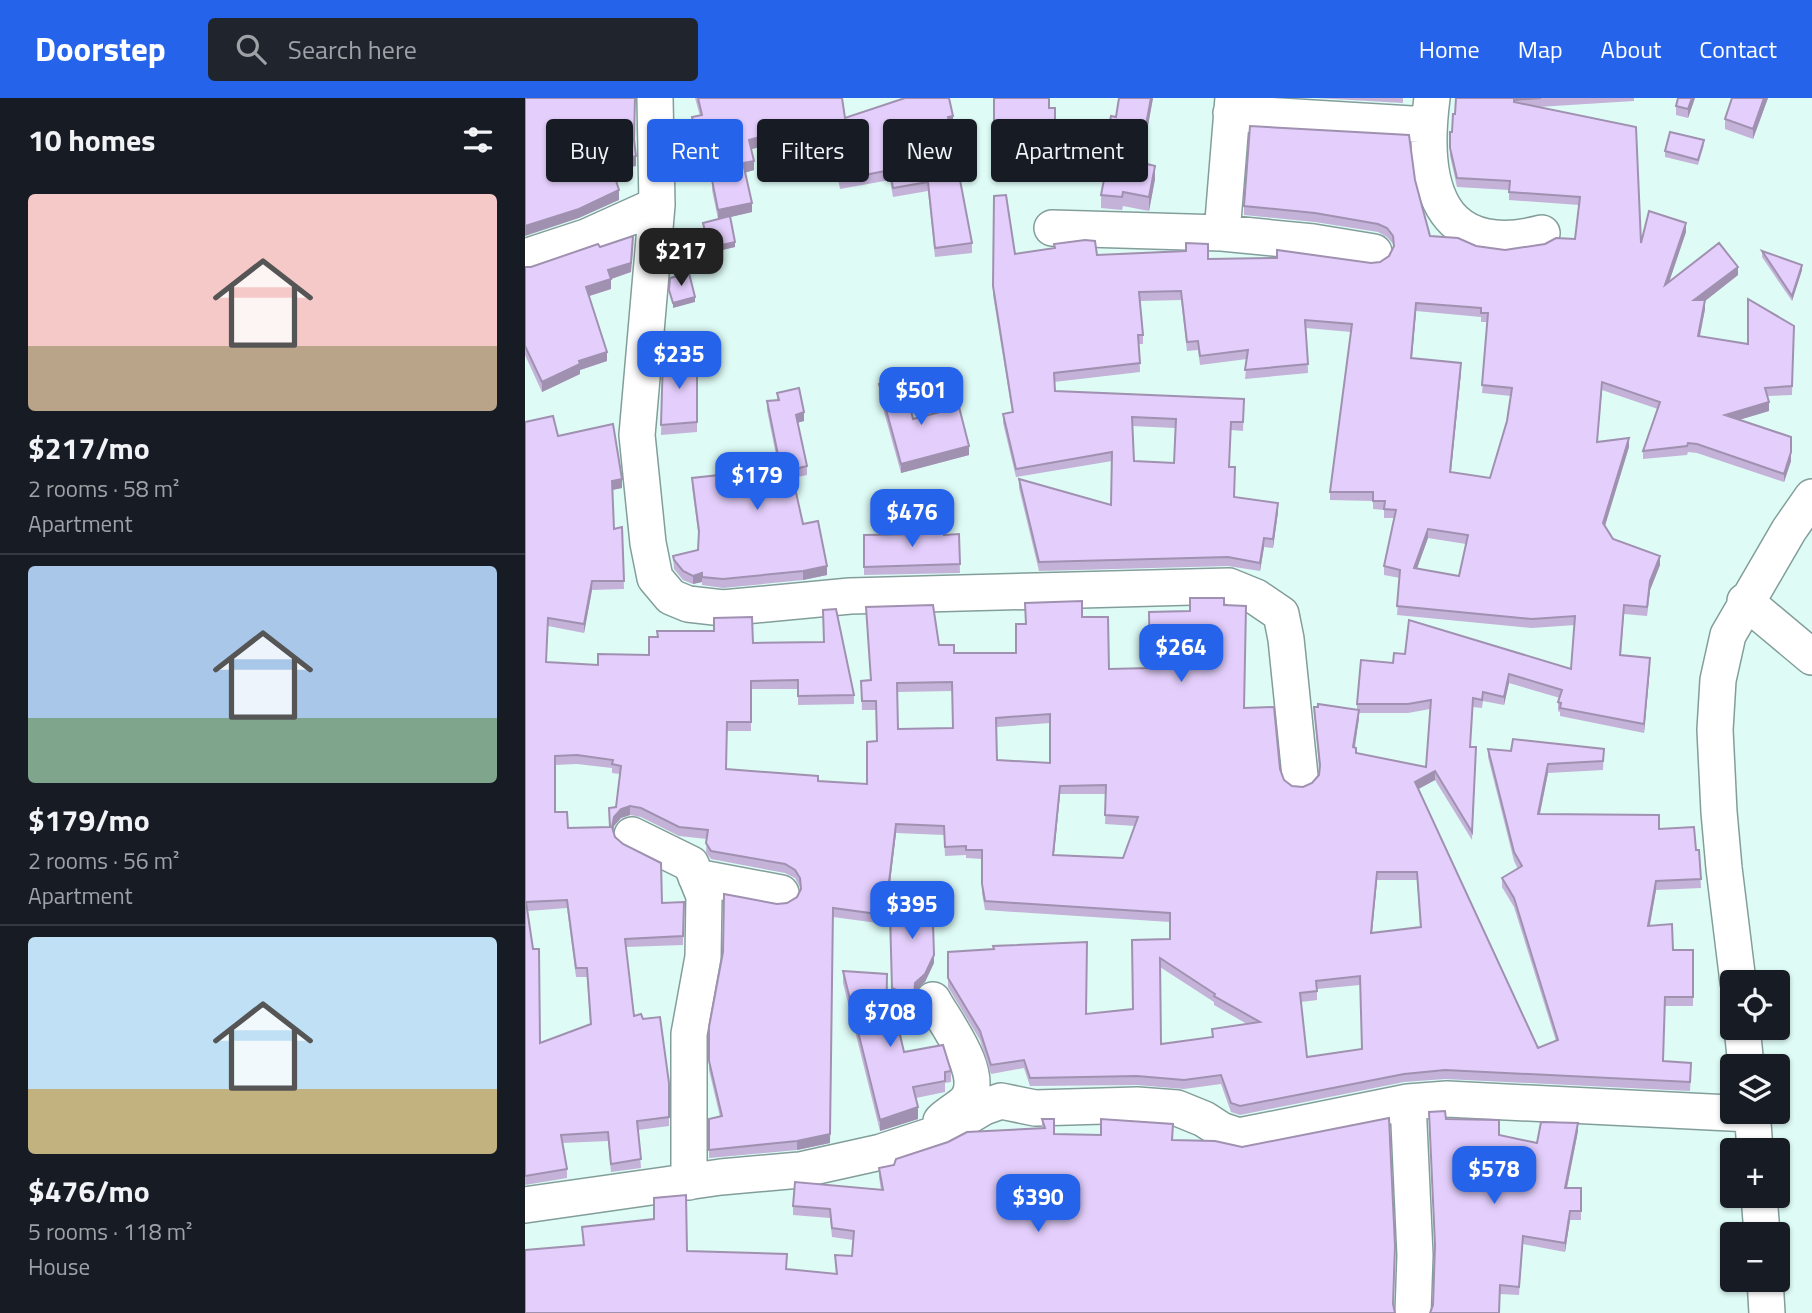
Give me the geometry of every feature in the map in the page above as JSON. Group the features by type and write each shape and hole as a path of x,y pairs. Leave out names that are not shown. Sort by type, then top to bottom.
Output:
{"street":[{"path":"655,98 657,205 637,435 648,543 655,578 671,597 688,604 723,608 850,596 1230,586 1257,597 1281,614 1300,776"},
{"path":"1222,233 1232,105 1430,112 1430,171 1437,199 1448,216 1464,229 1503,239 1542,233"},
{"path":"525,257 586,237 657,205"},
{"path":"1052,228 1222,233 1313,242 1374,252"},
{"path":"1737,970 1724,868 1715,730 1718,680 1728,635 1745,601 1812,497"},
{"path":"1745,601 1812,657"},
{"path":"632,835 691,864 704,896 703,957 689,1034 689,1182"},
{"path":"696,877 781,893"},
{"path":"924,1138 946,1115 966,1100 973,1086 970,1066 933,1000"},
{"path":"525,1205 689,1182 800,1170 881,1152 943,1132 984,1107 1001,1101 1035,1108 1137,1105 1177,1108 1239,1136 1408,1102 1447,1099 1720,1112"},
{"path":"1408,1102 1415,1255 1413,1313"},
{"path":"1766,1292 1767,1313"}],"building":[{"path":"525,98 635,98 636,156 633,157 633,119 546,119 546,182 616,182 619,190 579,209 525,226"},
{"path":"698,98 842,98 845,118 905,98 949,98 953,116 948,119 883,119 883,171 869,174 869,119 757,119 757,138 749,140 754,161 743,163 743,119 692,119 702,115"},
{"path":"994,98 1049,98 1049,108 1055,108 1055,119 994,119"},
{"path":"1119,98 1151,98 1147,119 1110,119 1111,116 1116,117"},
{"path":"1456,98 1541,98 1514,102 1636,127 1641,243 1649,211 1686,223 1665,285 1719,243 1738,267 1694,300 1705,300 1698,336 1748,344 1748,299 1794,326 1792,386 1765,388 1769,402 1725,415 1791,437 1791,452 1784,474 1697,444 1688,443 1687,446 1643,451 1660,402 1602,382 1597,442 1629,438 1603,523 1613,539 1660,556 1650,581 1647,607 1624,605 1620,655 1650,658 1644,724 1560,708 1561,703 1558,702 1562,690 1509,674 1504,697 1483,692 1482,700 1473,698 1470,747 1476,747 1472,832 1435,771 1415,782 1538,1048 1558,1040 1514,898 1502,878 1522,866 1514,852 1488,749 1511,751 1513,739 1604,749 1603,761 1548,764 1538,814 1659,815 1659,829 1694,827 1701,879 1656,881 1648,926 1672,924 1673,950 1693,950 1693,997 1665,997 1663,1061 1691,1063 1690,1082 1445,1070 1404,1074 1240,1106 1231,1103 1221,1075 1184,1080 1137,1076 1030,1078 1024,1060 991,1065 980,1031 948,978 948,952 994,949 993,946 1087,942 1086,1014 1133,1009 1132,940 1170,939 1170,913 985,901 982,850 966,850 966,846 945,847 944,826 896,824 885,915 833,908 830,1134 797,1141 709,1150 709,1119 722,1116 709,1061 709,1027 723,952 724,894 777,904 787,903 797,897 801,889 800,878 795,870 785,864 711,851 706,843 708,830 679,827 641,808 630,806 621,809 614,817 612,827 615,837 623,844 661,863 662,903 684,902 683,936 625,939 634,1016 641,1014 643,1019 660,1017 669,1083 669,1117 637,1121 641,1159 611,1164 608,1132 561,1135 567,1169 525,1176 525,422 553,416 558,436 613,424 622,479 612,481 614,529 622,527 624,581 592,581 584,624 548,618 546,662 598,665 598,654 649,655 649,637 658,637 657,631 714,631 714,618 752,617 753,643 824,642 823,610 836,609 854,695 798,696 798,680 751,681 751,722 727,722 726,769 818,776 818,781 867,784 867,742 877,741 876,701 862,701 861,681 871,680 866,607 933,605 939,645 954,645 954,653 1016,653 1016,624 1026,624 1025,603 1082,601 1082,617 1108,617 1109,669 1150,668 1149,612 1190,611 1190,598 1224,598 1224,605 1246,606 1244,708 1274,707 1280,769 1284,780 1292,786 1303,787 1312,783 1319,775 1314,707 1318,707 1318,704 1359,710 1353,747 1356,748 1356,753 1426,767 1431,700 1408,704 1357,704 1361,660 1393,663 1394,653 1405,654 1409,620 1571,669 1575,616 1532,619 1397,606 1400,570 1384,566 1396,510 1384,509 1385,501 1373,501 1373,492 1330,492 1352,324 1305,320 1308,364 1245,370 1248,350 1200,356 1198,341 1187,342 1181,291 1139,292 1143,335 1138,335 1140,363 1054,373 1055,391 1244,399 1243,422 1231,422 1229,467 1235,467 1234,497 1278,503 1273,539 1264,538 1260,563 1228,557 1039,562 1019,479 1111,505 1112,452 1016,469 1003,414 1013,412 993,286 994,196 1006,195 1015,254 1055,248 1054,244 1085,240 1095,241 1097,255 1186,251 1186,243 1208,244 1208,259 1277,258 1277,250 1380,262 1389,256 1394,246 1393,236 1387,228 1378,224 1315,213 1244,206 1250,126 1409,135 1415,180 1430,236 1458,238 1476,246 1505,250 1545,244 1556,238 1575,239 1580,197 1509,192 1510,181 1457,178 1450,148 1450,132","holes":["1416,303 1481,308 1481,313 1488,313 1482,385 1512,388 1507,421 1490,478 1450,472 1461,363 1411,358","1132,417 1176,419 1174,463 1134,461","1428,529 1468,535 1459,576 1414,568","952,682 953,728 898,729 897,683","1050,714 1050,763 997,760 996,718","577,755 613,760 612,764 621,766 616,807 609,808 610,827 568,828 567,812 555,812 555,756","1106,785 1105,815 1138,817 1123,858 1053,855 1060,786","1377,872 1417,872 1421,927 1371,933","567,900 576,968 587,968 591,1024 540,1043 539,949 533,949 526,902","1160,958 1215,994 1214,996 1260,1022 1212,1029 1213,1037 1161,1044","1360,976 1362,1049 1307,1057 1300,993 1317,991 1316,981"]},
{"path":"1678,98 1692,98 1688,109 1676,106"},
{"path":"1732,98 1764,98 1753,129 1725,119"},
{"path":"1670,132 1704,140 1698,160 1665,151"},
{"path":"743,163 752,203 718,210 712,182 743,182"},
{"path":"1148,164 1155,166 1149,197 1123,192 1122,197 1101,195 1104,182 1148,182"},
{"path":"892,182 928,182 893,188"},
{"path":"928,182 960,182 972,243 935,248"},
{"path":"730,216 735,242 709,248 703,223"},
{"path":"633,236 631,263 608,270 611,279 586,287 607,352 579,361 580,364 542,382 525,346 525,267"},
{"path":"1762,251 1802,265 1792,296"},
{"path":"689,273 695,297 673,303 669,290 670,278"},
{"path":"663,357 697,357 697,422 661,425"},
{"path":"904,379 913,419 959,407 969,446 901,464 879,384"},
{"path":"799,388 804,412 796,415 807,466 791,470 803,524 818,521 827,566 723,579 702,577 702,573 693,576 683,571 673,556 698,550 699,531 692,478 766,470 764,463 779,460 767,401 779,400 777,393"},
{"path":"944,527 944,535 959,534 960,564 864,567 864,535 917,534 917,529"},
{"path":"932,891 934,955 925,974 915,983 914,998 892,988 890,914 913,892"},
{"path":"843,971 887,974 886,1033 900,1035 904,1052 943,1045 951,1071 945,1072 945,1081 913,1087 918,1107 880,1120"},
{"path":"1445,1111 1446,1119 1499,1120 1499,1135 1537,1143 1541,1122 1578,1123 1565,1188 1581,1188 1581,1211 1570,1211 1565,1243 1523,1236 1519,1287 1500,1285 1499,1313 1430,1313 1433,1305 1435,1245 1429,1112"},
{"path":"1389,1118 1395,1313 525,1313 525,1250 584,1245 582,1227 654,1219 654,1198 686,1195 687,1251 787,1254 786,1269 837,1274 835,1255 852,1256 854,1231 832,1228 830,1209 793,1206 795,1182 883,1190 879,1168 894,1165 896,1159 948,1142 967,1132 1045,1128 1042,1119 1054,1119 1054,1134 1101,1135 1101,1119 1173,1124 1172,1140 1215,1141 1242,1147"}]}
